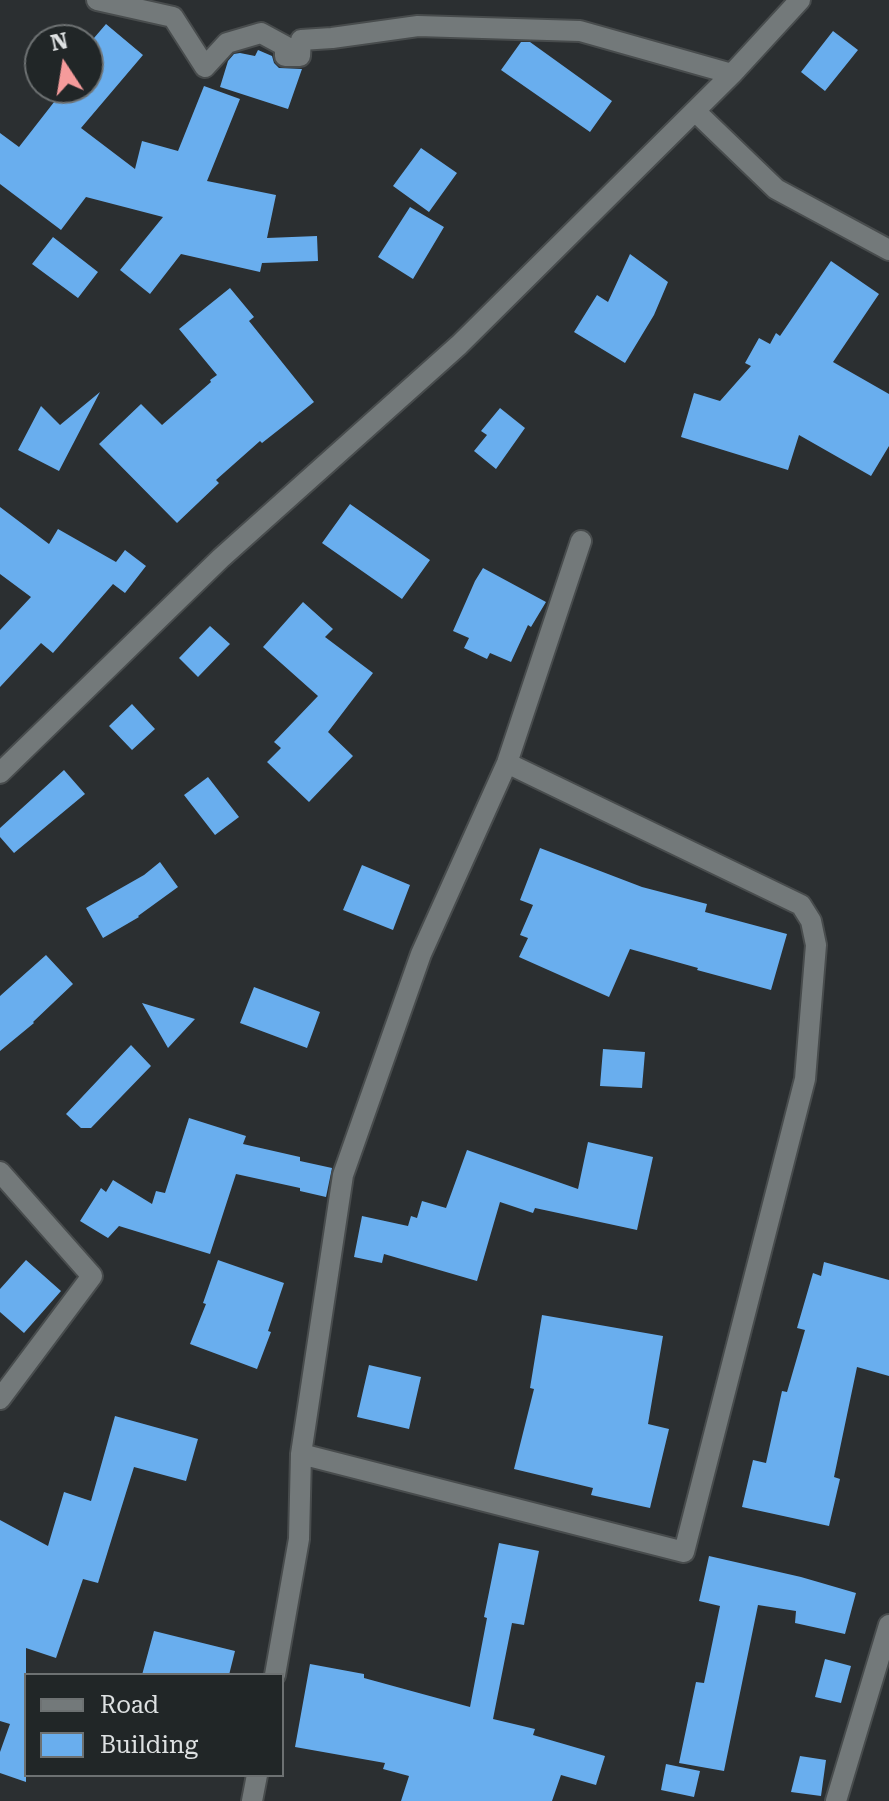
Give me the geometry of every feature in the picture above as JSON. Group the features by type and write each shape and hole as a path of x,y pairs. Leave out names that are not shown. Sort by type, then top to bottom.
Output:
{"street":[{"path":"97,0 173,17 205,67 227,43 261,33 285,46 285,56 300,56 301,40 418,26 580,31 732,74"},
{"path":"0,773 221,558 459,345 732,74 800,0"},
{"path":"695,111 776,189 889,250"},
{"path":"275,1673 299,1539 301,1454 343,1175 421,954 507,763 581,541"},
{"path":"301,1454 684,1552 805,1079 816,945 811,921 801,905 507,763"},
{"path":"0,1172 92,1276 0,1399"},
{"path":"836,1801 889,1625"},
{"path":"252,1801 257,1777"}],"building":[{"path":"106,24 143,55 104,101"},
{"path":"833,31 858,50 825,91 801,72"},
{"path":"521,42 530,42 612,101 590,132 501,70"},
{"path":"258,50 272,56 279,68 302,69 288,109 220,87 228,61 234,54 255,56"},
{"path":"204,86 240,99 207,181 276,195 267,238 317,236 318,261 262,263 260,272 181,254 150,294 120,270 163,217 86,197 61,230 0,184 0,133 19,147 53,104 101,104 81,128 135,169 142,141 178,151"},
{"path":"421,148 457,173 429,212 393,186"},
{"path":"410,207 444,227 413,279 378,257"},
{"path":"53,237 98,272 78,298 32,264"},
{"path":"630,254 668,282 654,315 625,363 574,332 597,295 608,302"},
{"path":"831,261 879,294 833,362 889,394 889,446 871,476 799,435 788,470 681,437 694,393 720,401 751,366 745,363 759,338 770,344 776,333 780,336"},
{"path":"230,288 254,317 249,321 314,402 262,443 260,441 216,480 219,483 177,523 99,444 141,404 162,425 217,375 179,329"},
{"path":"100,392 59,471 18,450 41,406 60,425"},
{"path":"500,408 525,428 496,469 474,451 487,435 481,431"},
{"path":"350,504 430,560 402,599 322,543"},
{"path":"0,507 49,544 58,529 116,562 125,550 146,566 125,593 113,584 53,653 41,643 0,687 0,630 31,597 0,574"},
{"path":"483,568 546,602 531,627 528,625 511,662 490,653 487,659 464,648 469,638 453,631"},
{"path":"303,602 333,629 325,637 373,673 328,732 353,756 309,802 267,762 281,748 274,742 318,696 263,647"},
{"path":"210,626 230,644 198,677 179,658"},
{"path":"132,704 155,729 132,750 109,726"},
{"path":"64,770 85,794 14,853 0,837 0,828"},
{"path":"208,777 239,817 215,835 184,795"},
{"path":"540,848 642,887 707,904 705,912 787,934 771,990 630,949 609,997 519,957 528,938 520,935 533,905 520,900"},
{"path":"160,862 178,887 139,917 103,938 86,908 144,875"},
{"path":"362,865 410,885 393,930 343,910"},
{"path":"46,955 73,984 0,1051 0,996"},
{"path":"254,987 320,1012 307,1048 240,1023"},
{"path":"142,1003 195,1019 168,1048"},
{"path":"131,1045 151,1066 91,1128 81,1128 66,1114"},
{"path":"603,1049 645,1052 642,1088 600,1086"},
{"path":"189,1118 246,1136 243,1144 332,1168 326,1197 236,1174 210,1254 119,1226 108,1238 80,1221 101,1188 106,1192 113,1180 152,1204 156,1191 165,1193"},
{"path":"588,1142 653,1157 637,1230 535,1208 533,1213 500,1202 477,1281 384,1254 382,1263 354,1257 362,1216 408,1226 411,1216 417,1218 422,1201 446,1208 467,1150 578,1189"},
{"path":"26,1260 61,1291 24,1333 0,1312 0,1289"},
{"path":"218,1260 284,1283 257,1369 190,1344 206,1304 203,1303"},
{"path":"824,1262 889,1280 889,1376 857,1367 834,1477 840,1479 829,1526 742,1507 753,1460 766,1463 782,1391 787,1392 805,1330 797,1328 813,1273 821,1276"},
{"path":"542,1315 663,1336 648,1424 669,1429 650,1508 591,1495 593,1488 514,1469 534,1389 530,1388"},
{"path":"369,1365 421,1377 409,1429 357,1417"},
{"path":"115,1416 198,1439 186,1481 134,1467 98,1583 83,1579 56,1658 26,1648 26,1782 0,1773 0,1752 10,1724 0,1721 0,1520 48,1546 64,1492 91,1501"},
{"path":"499,1543 539,1551 524,1625 512,1623 493,1719 535,1729 533,1735 605,1756 596,1785 561,1775 552,1801 401,1801 409,1776 383,1769 385,1763 295,1747 310,1664 364,1674 364,1678 470,1707"},
{"path":"709,1556 856,1593 845,1634 795,1623 796,1611 758,1605 724,1771 679,1763 696,1682 704,1683 720,1606 699,1601"},
{"path":"154,1631 235,1651 230,1673 143,1673"},
{"path":"825,1659 851,1666 841,1703 815,1697"},
{"path":"800,1756 826,1760 821,1796 791,1792"},
{"path":"666,1764 700,1771 694,1797 661,1790"}]}
